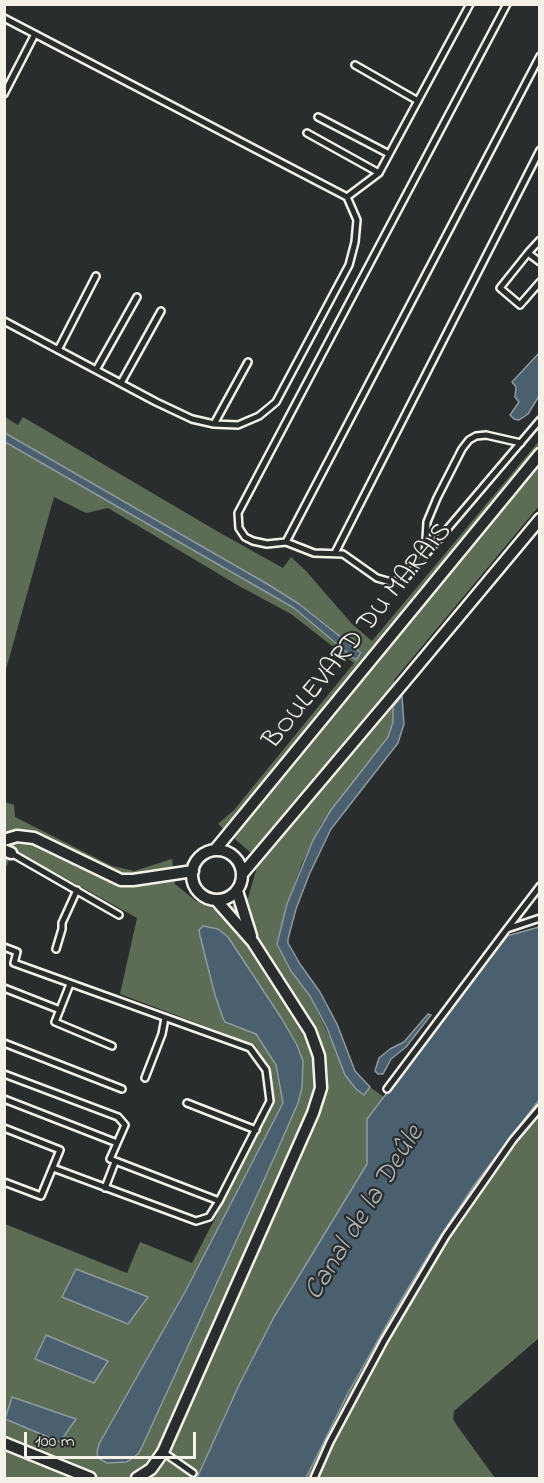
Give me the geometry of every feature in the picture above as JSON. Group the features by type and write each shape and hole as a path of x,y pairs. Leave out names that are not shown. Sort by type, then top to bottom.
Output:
{"street":[{"name":"BOULEVARD DU MARAIS","path":"215,850 540,454"},
{"path":"243,873 241,865 230,853 215,850 200,856 193,871 195,887 208,898 224,899 237,891 243,873 540,519"},
{"path":"4,840 17,836 34,838 121,880 193,871"},
{"path":"237,891 253,942"},
{"path":"137,1479 151,1468 163,1452 313,1113 321,1088 320,1063 314,1039 253,942 216,900"},
{"path":"4,1443 90,1479"}],"lane":[{"path":"347,197 379,173 470,4"},
{"path":"507,4 238,513 239,528 245,537 253,542 267,544 286,542 314,553 325,555 335,553 353,560 377,578 391,582 404,580 540,420"},
{"path":"4,18 347,197 357,220 355,242 349,265 276,402 258,416 238,425 214,424 192,419 4,321"},
{"path":"4,94 35,34"},
{"path":"286,542 540,56"},
{"path":"355,65 418,102"},
{"path":"318,117 389,154"},
{"path":"307,133 379,173"},
{"path":"335,553 540,150"},
{"path":"540,240 500,288 520,305 540,282"},
{"path":"528,253 540,262"},
{"path":"58,350 96,276"},
{"path":"96,370 137,297"},
{"path":"121,383 161,311"},
{"path":"214,424 248,362"},
{"path":"424,558 427,522 462,448 476,436 486,435 521,443"},
{"path":"8,852 119,915"},
{"path":"387,1089 540,886"},
{"path":"56,949 62,922 77,890"},
{"path":"507,929 540,918"},
{"path":"4,946 17,951 14,963 250,1048 266,1070 270,1101 219,1201 209,1217 203,1221 196,1221 53,1168"},
{"path":"70,984 55,1022 112,1046"},
{"path":"4,988 60,1010"},
{"path":"145,1078 162,1034 165,1018"},
{"path":"4,1044 122,1089"},
{"path":"4,1074 118,1117 125,1125 110,1160 219,1201"},
{"path":"4,1099 117,1143"},
{"path":"187,1103 256,1130"},
{"path":"314,1479 330,1442 384,1341 446,1236 513,1140 540,1108"},
{"path":"4,1128 60,1150 41,1196 4,1182"},
{"path":"105,1188 115,1162"},
{"path":"163,1452 193,1473"}],"green space":[{"path":"5,417 18,425 23,417 283,568 291,557 352,624 372,641 539,441 539,506 394,680 402,696 393,707 393,722 388,737 321,824 302,863 287,904 277,945 310,996 336,1050 363,1095 370,1087 384,1097 367,1120 367,1164 274,1317 239,1385 197,1478 5,1478 5,1224 127,1273 140,1242 192,1263 275,1102 269,1069 255,1045 120,994 137,918 13,849 5,870 5,802 14,805 15,817 112,866 134,871 172,859 175,884 196,901 221,912 248,898 259,860 218,824 234,810 354,663 291,614 239,586 108,508 86,513 54,497 5,673 5,442 294,608 356,660 362,654 299,604 269,585 5,433"},
{"path":"539,1100 539,1338 454,1411 453,1419 495,1478 306,1478 347,1395 434,1246 475,1184"}],"water":[{"path":"539,353 539,396 528,414 519,420 514,419 510,415 519,402 515,397 516,387 512,382"},
{"path":"5,433 269,585 299,604 361,653 356,660 294,608 5,442"},
{"path":"402,696 404,724 398,743 331,829 309,875 288,939 300,964 320,992 337,1024 355,1071 370,1087 364,1095 345,1075 327,1028 277,944 287,904 313,840 331,810 388,737 393,722 393,707"},
{"path":"203,926 218,929 228,937 282,1019 303,1061 302,1088 298,1103 274,1158 141,1449 127,1462 107,1463 98,1458 99,1444 186,1290 283,1103 276,1065 256,1034 225,1022 223,1018 200,936 199,930"},
{"name":"Canal de la Deûle","path":"539,927 539,1100 475,1184 434,1246 347,1395 306,1478 197,1478 239,1385 274,1317 367,1164 367,1119 507,936"},
{"path":"428,1014 431,1015 406,1047 391,1059 383,1074 378,1074 375,1071 379,1058 404,1042"},
{"path":"76,1269 148,1297 128,1324 62,1297"},
{"path":"46,1335 108,1361 94,1383 35,1359"},
{"path":"12,1397 76,1419 60,1442 5,1419"}]}
